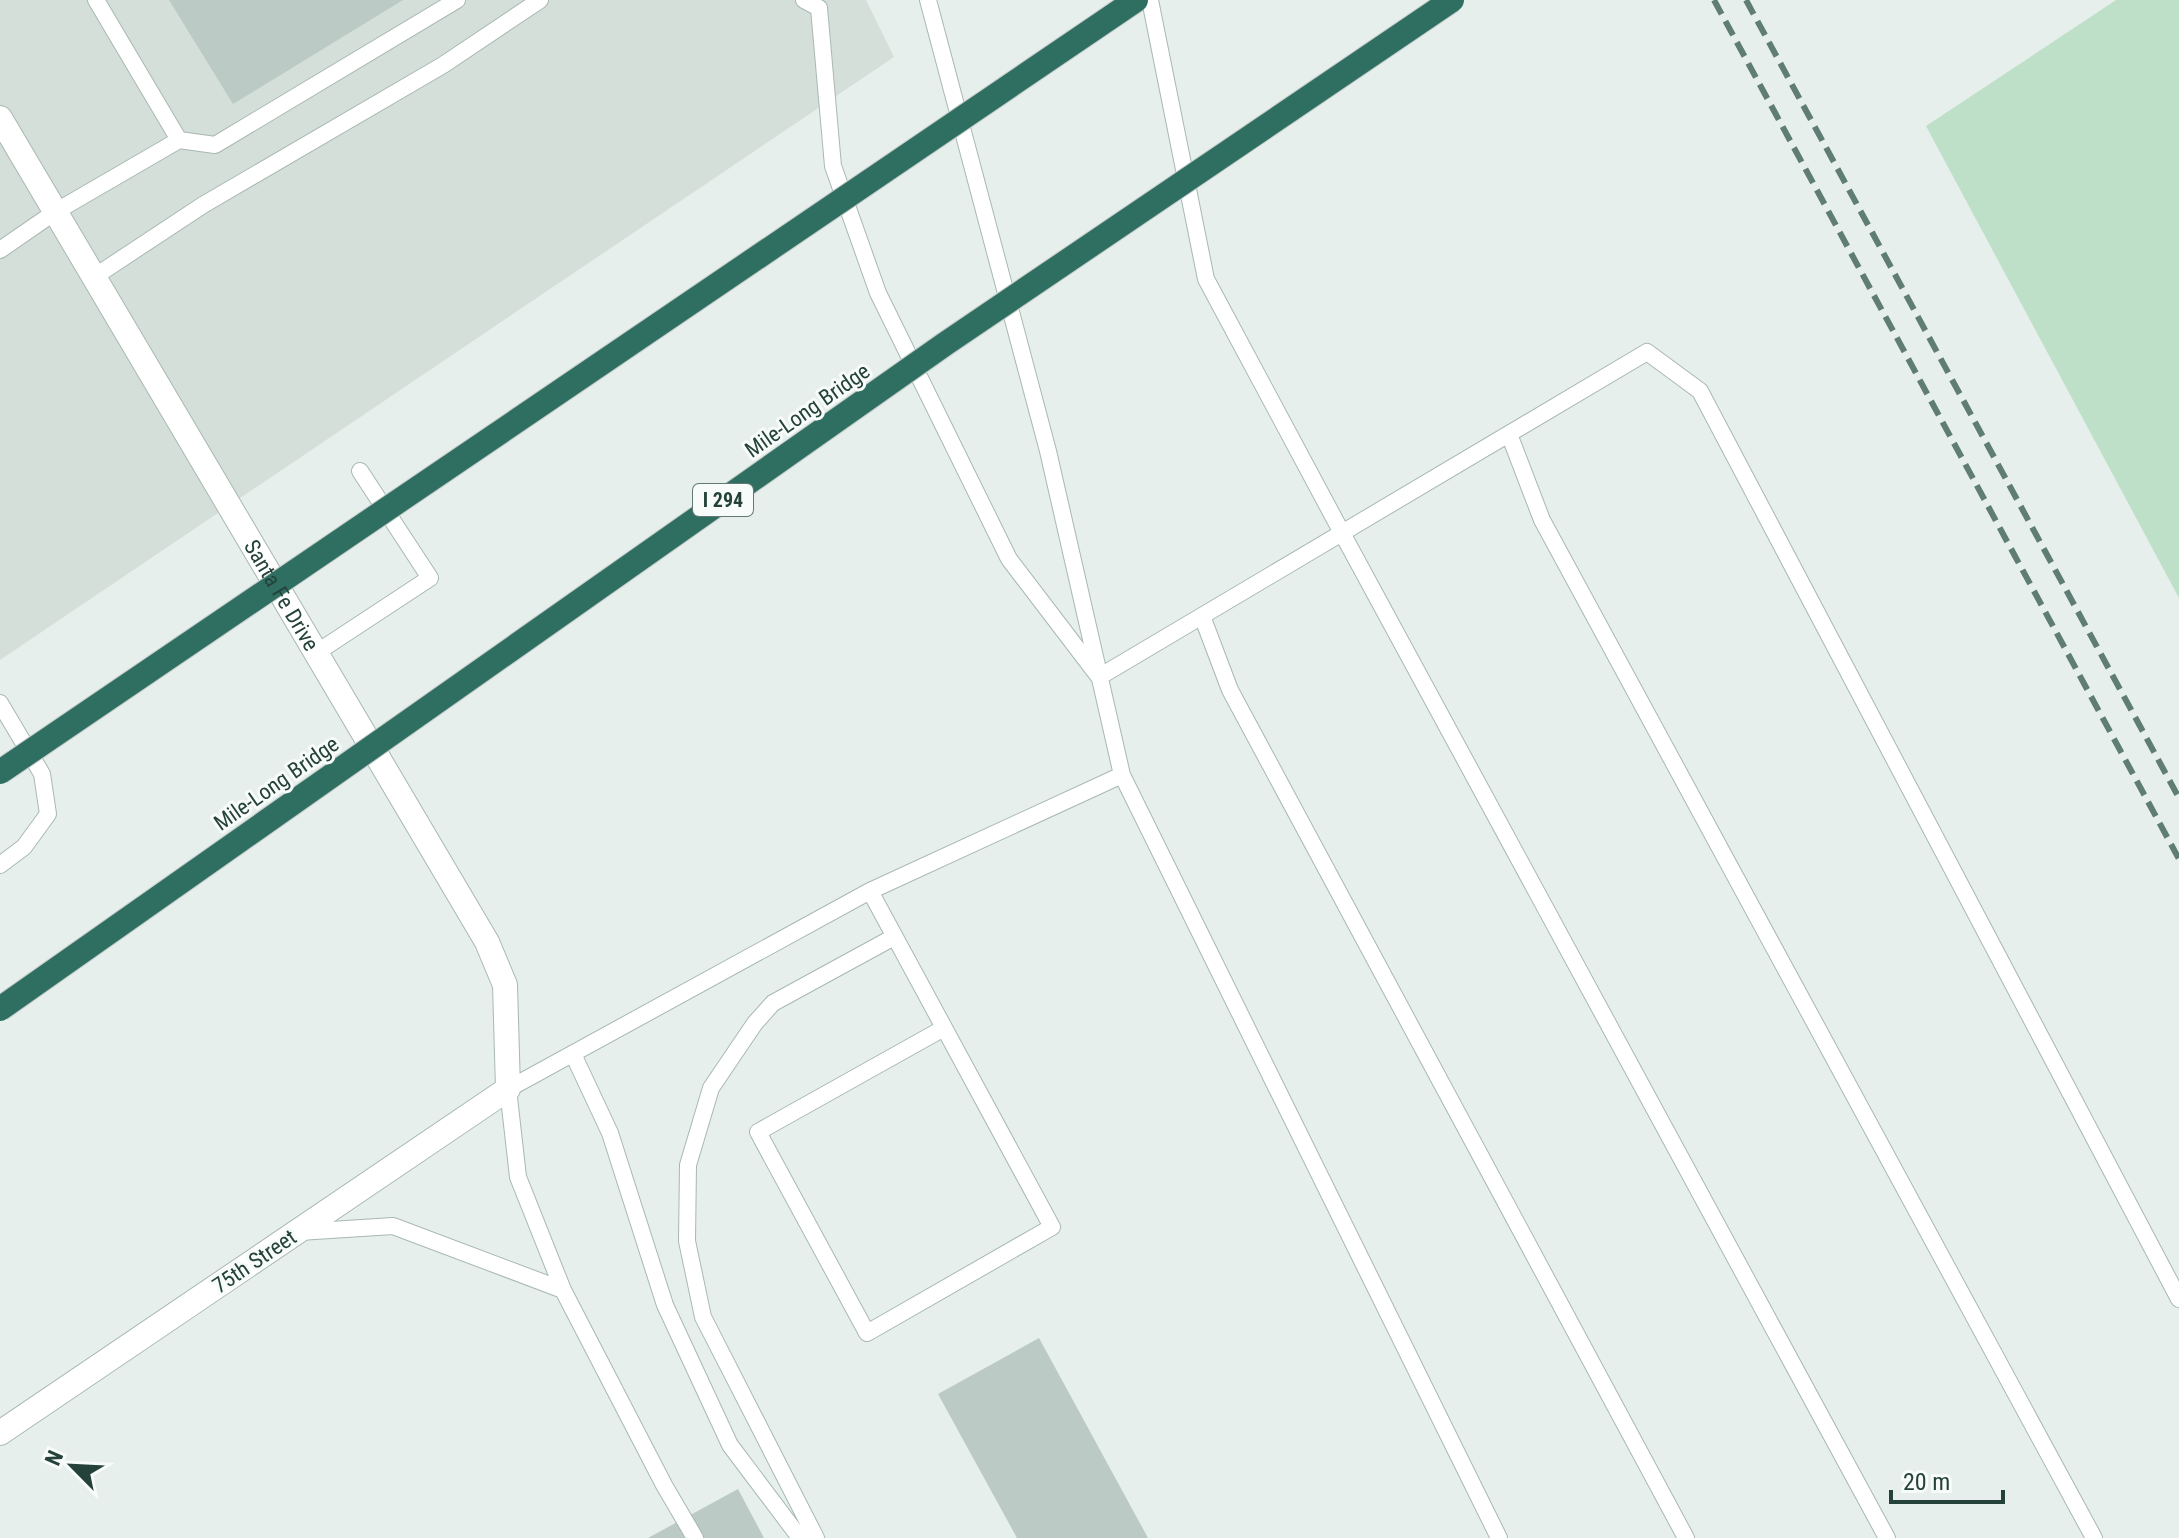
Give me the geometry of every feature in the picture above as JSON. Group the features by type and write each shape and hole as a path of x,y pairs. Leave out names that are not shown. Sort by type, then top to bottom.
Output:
{"highway":[{"path":"0,772 1136,0"},
{"name":"Mile-Long Bridge","path":"0,1009 945,344 1452,0"}],"street":[{"name":"Santa Fe Drive","path":"0,118 487,942 505,985 508,1089"},
{"name":"75th Street","path":"0,1433 508,1089"}],"lane":[{"path":"96,0 179,140"},
{"path":"0,250 55,212 179,140 215,145 457,0"},
{"path":"94,277 203,205 443,65 540,0"},
{"path":"928,0 1048,451 1122,775 1499,1538"},
{"path":"1150,0 1206,279 1887,1538"},
{"path":"815,3 833,166 878,293 1009,559 1099,677"},
{"path":"1099,677 1647,352 1700,391 2179,1299"},
{"path":"1509,434 1542,520 2094,1538"},
{"path":"316,653 430,578 360,471"},
{"path":"1202,616 1230,690 1686,1538"},
{"path":"0,703 42,774 48,814 24,847 0,865"},
{"path":"695,1538 664,1485 563,1290 518,1177 508,1089 870,891 1122,775"},
{"path":"870,891 1052,1227 867,1333 758,1132 944,1028"},
{"path":"816,1538 703,1317 687,1241 688,1165 711,1088 755,1023 773,1003 894,937"},
{"path":"573,1054 610,1133 665,1305 730,1445 800,1538"},
{"path":"297,1232 393,1226 563,1290"}],"shaded area":[{"path":"0,0 866,0 894,57 0,660"}],"green space":[{"path":"2116,0 2179,0 2179,598 1926,126"}],"building":[{"path":"169,0 403,0 233,104"},
{"path":"1039,1338 1148,1538 1017,1538 938,1394"},
{"path":"738,1489 764,1538 648,1538"}],"railway":[{"path":"1714,0 2179,859"},
{"path":"1746,0 2179,798"}]}
